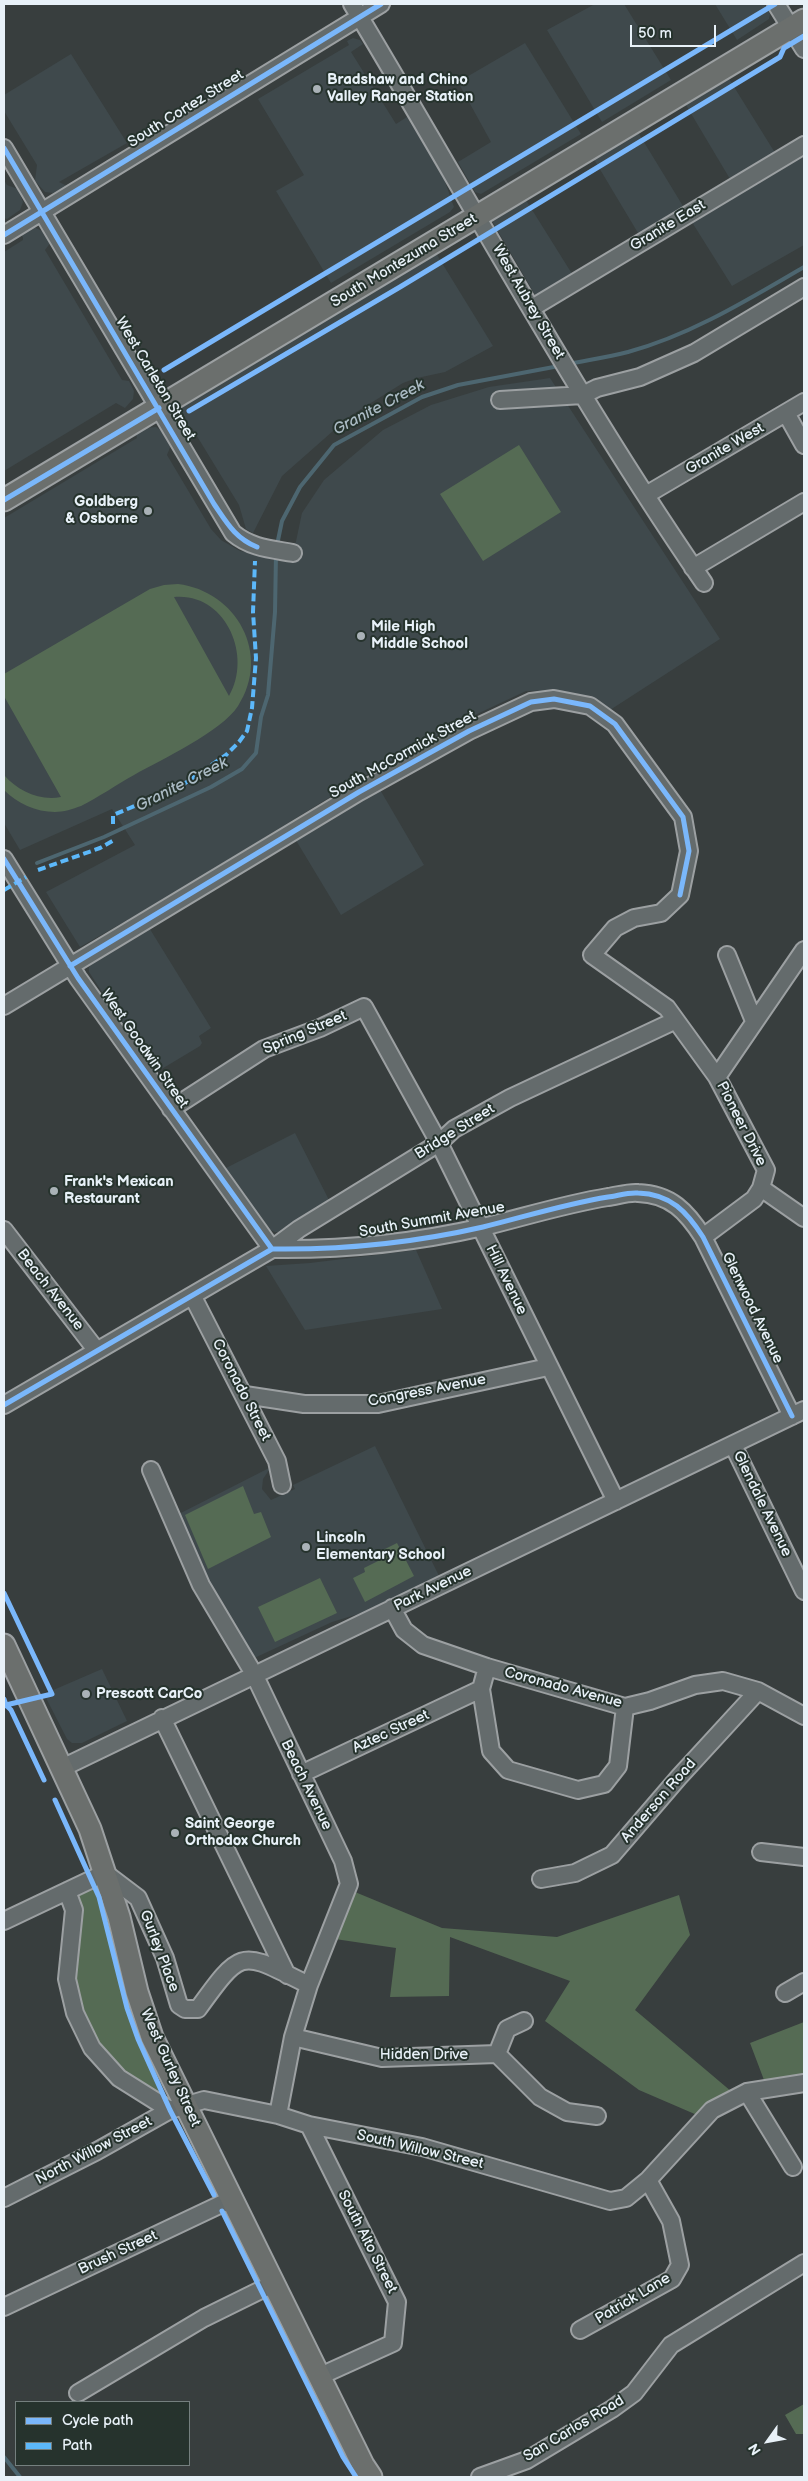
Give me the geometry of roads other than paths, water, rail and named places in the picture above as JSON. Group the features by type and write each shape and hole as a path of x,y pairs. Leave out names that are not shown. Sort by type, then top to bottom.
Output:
{"main road":[{"name":"South Montezuma Street","path":"4,500 798,24"},
{"name":"West Gurley Street","path":"4,1645 11,1680 62,1768 90,1828 119,1917 137,1992 178,2107 232,2198 318,2378 363,2465 372,2477"}],"street":[{"name":"South Cortez Street","path":"4,235 356,10 381,4"},
{"path":"776,4 798,24 804,49"},
{"name":"West Aubrey Street","path":"356,10 554,348 646,495 704,583"},
{"name":"Granite East","path":"532,308 804,145"},
{"name":"West Carleton Street","path":"4,148 233,533 257,548 293,553"},
{"path":"500,400 583,395 597,388 640,377 694,353 804,287"},
{"name":"Granite West","path":"646,495 804,402"},
{"path":"786,413 804,445"},
{"path":"693,568 804,502"},
{"name":"South McCormick Street","path":"4,1006 380,780 469,732 531,702 554,699 590,706 615,724 683,817 689,851 680,895 661,913 634,918 615,928 592,955 667,1008 674,1021"},
{"name":"West Goodwin Street","path":"4,859 70,966 170,1109 272,1249"},
{"name":"Pioneer Drive","path":"703,1237 754,1199 761,1188 766,1170 717,1077 804,950"},
{"path":"727,955 754,1021"},
{"name":"Spring Street","path":"170,1109 264,1049 320,1028 364,1007"},
{"name":"Hill Avenue","path":"364,1007 439,1143 548,1367 616,1501"},
{"path":"674,1021 717,1077"},
{"name":"Bridge Street","path":"272,1249 299,1229 439,1143 454,1129 510,1098 674,1021"},
{"path":"761,1188 804,1218"},
{"name":"South Summit Avenue","path":"272,1249 318,1249 379,1245 481,1227 581,1202 638,1193 667,1199 688,1214"},
{"name":"Glenwood Avenue","path":"688,1214 703,1237 798,1413"},
{"name":"Beach Avenue","path":"4,1230 97,1351"},
{"path":"4,1404 193,1297 272,1249"},
{"name":"Coronado Street","path":"193,1297 245,1395 277,1461 282,1485"},
{"name":"Congress Avenue","path":"245,1395 304,1404 378,1404 548,1367"},
{"name":"Park Avenue","path":"62,1768 162,1718 798,1413"},
{"name":"Glendale Avenue","path":"733,1445 803,1583"},
{"name":"Beach Avenue","path":"151,1470 201,1585 254,1674 300,1774 343,1860 349,1884 309,1985 293,2037 278,2115"},
{"name":"Coronado Avenue","path":"392,1608 404,1630 423,1645 487,1667 626,1707 650,1701 695,1685 723,1681 758,1691 804,1716"},
{"path":"487,1667 480,1689 491,1751 508,1770 578,1790 604,1784 618,1766 626,1707"},
{"name":"Aztec Street","path":"300,1774 480,1689"},
{"name":"Anderson Road","path":"541,1879 575,1873 612,1855 679,1777 758,1691"},
{"path":"162,1718 287,1975"},
{"path":"761,1852 804,1857"},
{"path":"4,1921 105,1874"},
{"name":"Gurley Place","path":"105,1874 138,1898 165,1958 179,2005 185,2009 198,2009 223,1974 242,1959 255,1959 309,1985"},
{"path":"67,1891 74,1910 67,1979 75,2013 92,2048 119,2078 178,2107"},
{"path":"785,1993 804,1982"},
{"path":"524,2021 507,2029 498,2054 540,2097 567,2112 597,2116"},
{"name":"Hidden Drive","path":"293,2037 382,2058 498,2054"},
{"name":"South Willow Street","path":"178,2107 204,2100 278,2115 309,2125 422,2148 610,2201 626,2198 648,2180 712,2110 747,2092 804,2083"},
{"path":"747,2092 793,2167"},
{"name":"North Willow Street","path":"4,2198 178,2107"},
{"name":"South Alto Street","path":"309,2125 397,2302 393,2343 318,2378"},
{"name":"Patrick Lane","path":"580,2330 672,2279 680,2265 671,2221 648,2180"},
{"name":"Brush Street","path":"4,2307 232,2198"},
{"name":"San Carlos Road","path":"480,2477 527,2460 612,2409 634,2392 671,2345 804,2263"},
{"path":"78,2393 204,2318 273,2284"}],"waterway":[{"name":"Granite Creek","path":"568,364 628,352 674,336 719,315 804,267"},
{"name":"Granite Creek","path":"277,545 282,521 300,487 334,445 422,397 458,385 559,366"},
{"name":"Granite Creek","path":"37,863 104,837 211,787 242,769 256,753 261,717 268,695 275,612 276,554"},
{"path":"4,2457 20,2477"}],"place":[{"name":"Bradshaw and Chino Valley Ranger Station","path":"317,89"},
{"name":"Goldberg & Osborne","path":"148,511"},
{"name":"Mile High Middle School","path":"361,636"},
{"name":"Frank's Mexican Restaurant","path":"54,1191"},
{"name":"Lincoln Elementary School","path":"306,1547"},
{"name":"Prescott CarCo","path":"86,1694"},
{"name":"Saint George Orthodox Church","path":"175,1833"}]}
